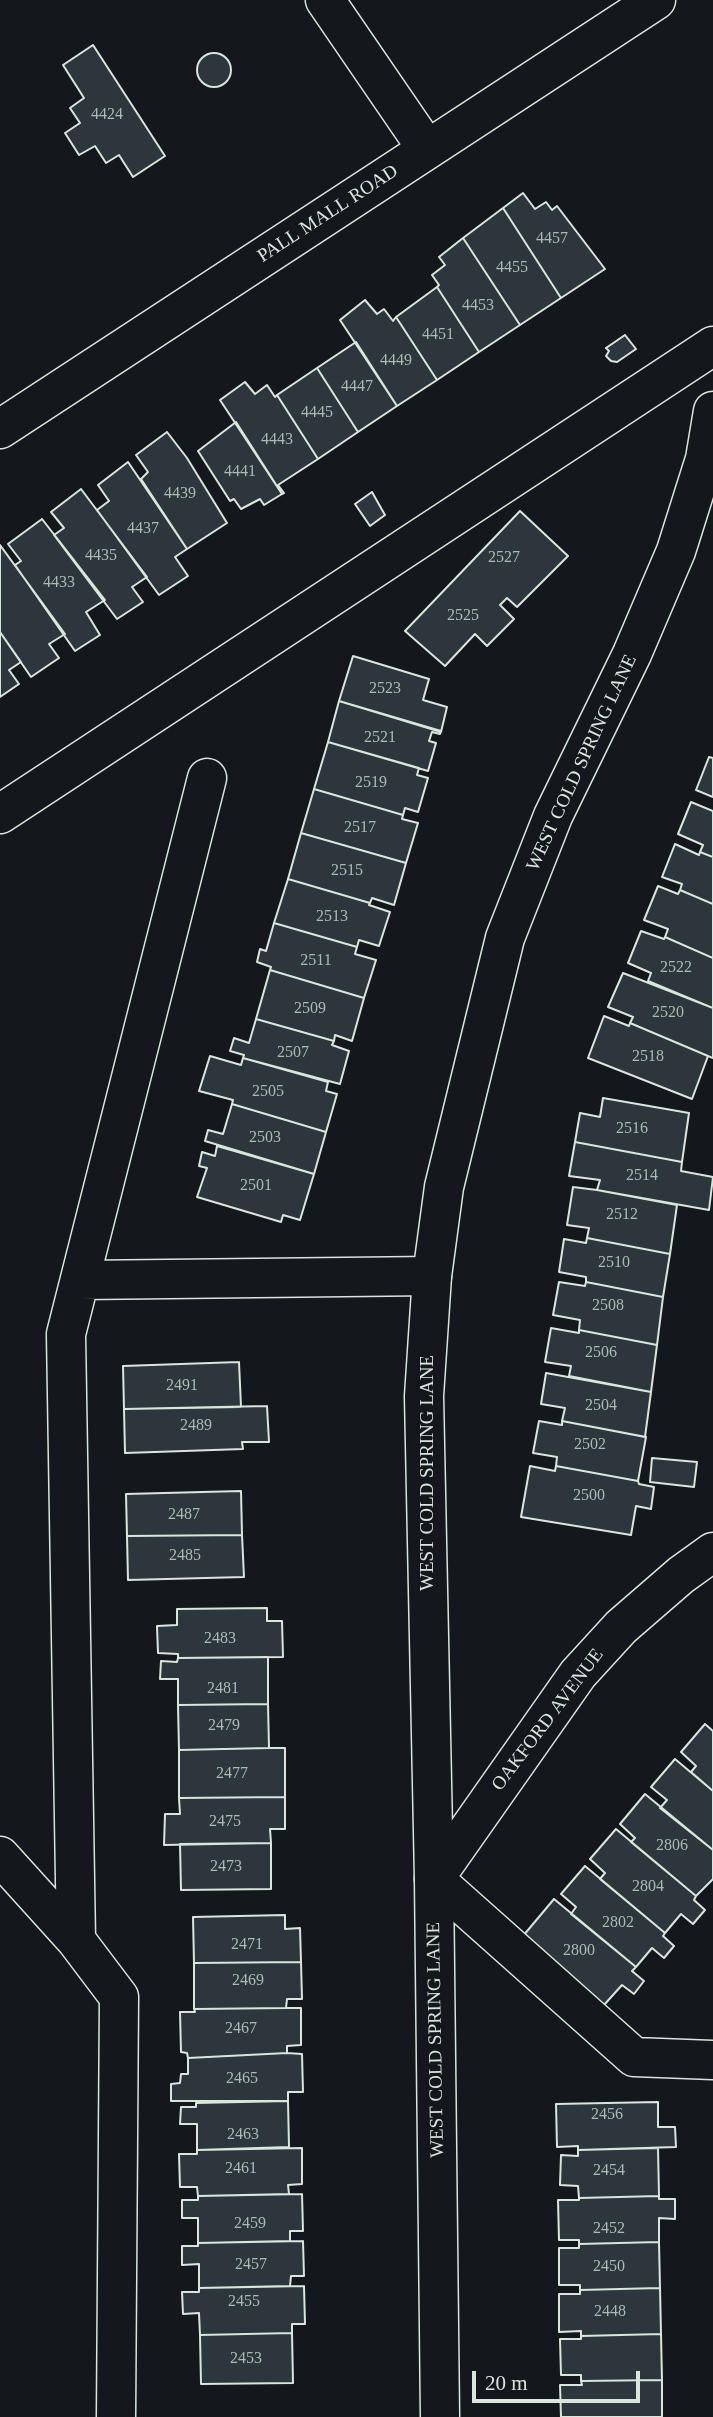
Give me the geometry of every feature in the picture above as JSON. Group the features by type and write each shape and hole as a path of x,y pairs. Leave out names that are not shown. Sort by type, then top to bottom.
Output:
{"main road":[{"path":"325,0 427,149"},
{"name":"PALL MALL ROAD","path":"0,429 656,0"},
{"path":"0,814 713,346"},
{"name":"WEST COLD SPRING LANE","path":"440,2417 434,1878 424,1396 432,1276 444,1186 505,938 553,816 632,654 677,551 705,458 713,411"},
{"path":"76,1940 66,1334 207,778"},
{"path":"81,1280 432,1276"},
{"name":"OAKFORD AVENUE","path":"434,1878 578,1674 621,1627 681,1575 713,1552"},
{"path":"0,1856 76,1940 119,1997 116,2417"},
{"path":"434,1878 634,2057 713,2060"}],"building":[{"path":"93,45 165,156 133,177 119,155 106,163 95,146 79,155 65,133 80,123 70,108 84,98 63,65"},
{"path":"214,53 226,58 231,70 226,82 214,87 202,82 197,70 202,58"},
{"path":"523,193 535,209 546,202 552,210 557,206 605,269 561,298 503,208"},
{"path":"503,208 561,298 520,325 463,238"},
{"path":"463,238 520,325 479,352 432,275 445,265 439,257"},
{"path":"437,287 479,352 437,380 396,317"},
{"path":"365,300 377,314 384,309 393,321 396,317 437,380 397,406 340,320"},
{"path":"625,335 636,349 617,362 611,361 606,356 609,351 606,348"},
{"path":"356,342 397,406 358,432 317,368"},
{"path":"317,368 358,432 318,459 277,395"},
{"path":"245,382 255,394 267,385 275,397 277,395 318,459 278,485 284,493 282,494 220,400"},
{"path":"236,422 282,494 264,505 260,499 241,509 234,499 230,501 198,451"},
{"path":"167,432 187,458 227,523 187,549 141,479 148,472 136,455"},
{"path":"128,462 187,549 175,557 188,576 159,595 97,510 109,501 98,485"},
{"path":"81,489 147,577 132,587 143,602 117,619 54,535 64,528 51,512"},
{"path":"372,492 385,515 370,526 355,504"},
{"path":"520,511 568,556 517,607 507,598 500,605 514,619 487,646 475,634 445,666 405,631"},
{"path":"42,519 105,600 86,612 100,635 75,651 15,565 21,561 8,544"},
{"path":"0,545 65,634 49,644 59,658 31,677 0,632"},
{"path":"0,632 21,662 9,670 19,684 0,697"},
{"path":"353,656 429,679 423,700 447,707 441,732 339,701"},
{"path":"339,701 441,731 440,734 432,732 429,741 436,743 428,771 328,742"},
{"path":"328,742 419,768 417,775 428,778 418,812 405,808 403,815 314,789"},
{"path":"709,757 713,758 713,797 696,790"},
{"path":"314,789 403,815 402,819 418,823 406,863 301,833"},
{"path":"691,802 713,811 713,857 700,852 703,845 678,834"},
{"path":"301,833 406,863 394,905 372,898 370,903 288,879"},
{"path":"675,844 699,855 700,852 713,857 713,904 680,890 682,884 662,877"},
{"path":"288,879 370,903 369,905 390,912 379,946 359,940 357,947 274,923"},
{"path":"658,886 678,894 680,890 713,904 713,958 665,937 668,929 644,920"},
{"path":"274,923 357,947 355,954 376,960 364,998 270,970 271,967 257,962 260,949 266,951"},
{"path":"641,931 664,939 665,937 713,958 713,1008 648,981 651,973 628,963"},
{"path":"270,970 364,998 352,1041 335,1035 334,1041 256,1019"},
{"path":"623,973 713,1008 713,1058 630,1023 633,1017 608,1007"},
{"path":"604,1016 629,1026 630,1023 708,1056 692,1099 588,1058"},
{"path":"256,1019 334,1041 332,1045 349,1051 340,1084 243,1058 244,1055 230,1051 234,1038 249,1043"},
{"path":"210,1056 241,1065 243,1058 328,1082 326,1091 337,1094 326,1132 232,1104 233,1100 199,1091"},
{"path":"603,1098 689,1113 682,1162 575,1142 580,1113 600,1117"},
{"path":"232,1104 326,1132 314,1174 205,1141 208,1130 223,1134"},
{"path":"575,1142 682,1162 681,1171 713,1177 709,1210 597,1190 600,1180 569,1176"},
{"path":"217,1146 314,1174 300,1220 283,1215 281,1222 197,1197 207,1168 199,1166 202,1152 215,1156"},
{"path":"573,1187 677,1205 670,1254 587,1238 589,1228 567,1225"},
{"path":"587,1238 670,1254 663,1297 586,1282 586,1277 559,1272 564,1239 586,1243"},
{"path":"559,1282 585,1286 586,1282 663,1297 657,1345 579,1330 580,1320 553,1315"},
{"path":"551,1328 579,1333 579,1330 657,1345 651,1392 569,1376 571,1366 545,1362"},
{"path":"239,1362 241,1407 124,1409 123,1366"},
{"path":"546,1373 651,1392 645,1437 562,1421 565,1408 541,1404"},
{"path":"267,1406 269,1442 242,1442 243,1449 125,1453 124,1409"},
{"path":"539,1421 562,1425 562,1421 646,1437 638,1481 556,1466 557,1457 533,1453"},
{"path":"652,1458 697,1462 694,1487 650,1482"},
{"path":"530,1466 555,1471 556,1466 638,1481 639,1484 654,1487 651,1509 636,1506 631,1535 521,1517"},
{"path":"241,1491 242,1535 127,1536 126,1494"},
{"path":"242,1535 244,1577 128,1580 127,1536"},
{"path":"267,1608 267,1621 282,1621 283,1657 178,1658 178,1654 158,1653 157,1626 177,1625 177,1609"},
{"path":"268,1657 268,1704 178,1705 178,1679 160,1679 161,1661 177,1662 178,1658"},
{"path":"268,1704 269,1748 179,1750 178,1705"},
{"path":"705,1724 713,1731 713,1791 691,1772 696,1766 681,1752"},
{"path":"285,1748 285,1797 179,1798 179,1750"},
{"path":"675,1759 713,1791 713,1850 660,1808 667,1800 651,1787"},
{"path":"645,1794 713,1850 713,1879 696,1896 631,1842 635,1838 620,1824"},
{"path":"285,1797 285,1829 270,1829 271,1843 164,1845 165,1814 180,1814 179,1798"},
{"path":"616,1829 696,1896 694,1900 705,1910 693,1924 681,1914 665,1933 600,1879 605,1873 590,1859"},
{"path":"271,1843 271,1889 181,1890 180,1844"},
{"path":"585,1866 665,1933 663,1936 674,1946 664,1958 652,1948 636,1967 571,1914 576,1907 561,1894"},
{"path":"554,1899 636,1967 632,1971 644,1981 634,1994 622,1985 604,2005 523,1936"},
{"path":"285,1915 285,1929 300,1928 301,1962 194,1963 193,1917"},
{"path":"301,1962 302,1999 287,1999 286,2008 194,2009 194,1963"},
{"path":"301,2008 301,2045 287,2046 287,2053 188,2058 187,2053 181,2052 180,2012 195,2012 194,2009"},
{"path":"302,2054 303,2092 288,2092 288,2101 171,2101 171,2084 180,2083 181,2074 188,2074 188,2058"},
{"path":"288,2101 289,2147 197,2150 197,2124 180,2124 181,2107 196,2107 196,2103"},
{"path":"658,2102 658,2127 675,2127 676,2147 578,2150 578,2146 557,2147 556,2104"},
{"path":"302,2148 302,2184 288,2185 289,2194 198,2196 197,2187 180,2187 179,2154 197,2154 197,2150"},
{"path":"658,2148 659,2196 579,2198 578,2186 560,2185 561,2155 578,2156 578,2150"},
{"path":"302,2194 303,2231 290,2231 290,2241 198,2243 198,2218 182,2218 182,2200 198,2200 198,2196"},
{"path":"659,2196 659,2199 675,2199 675,2219 659,2218 659,2242 579,2244 579,2240 559,2240 558,2200"},
{"path":"303,2241 304,2276 291,2276 290,2286 199,2288 199,2264 182,2265 182,2246 198,2246 198,2243"},
{"path":"659,2242 660,2288 580,2290 580,2285 559,2285 559,2248 579,2248 579,2244"},
{"path":"304,2286 305,2324 292,2324 292,2333 200,2335 199,2313 183,2314 182,2292 199,2292 199,2288"},
{"path":"660,2288 661,2334 581,2336 581,2331 559,2332 559,2294 580,2294 580,2290"},
{"path":"292,2333 293,2383 201,2384 200,2335"},
{"path":"661,2334 662,2380 581,2381 581,2375 561,2375 560,2339"},
{"path":"662,2380 662,2417 561,2417 560,2385 582,2385 581,2381"}]}
